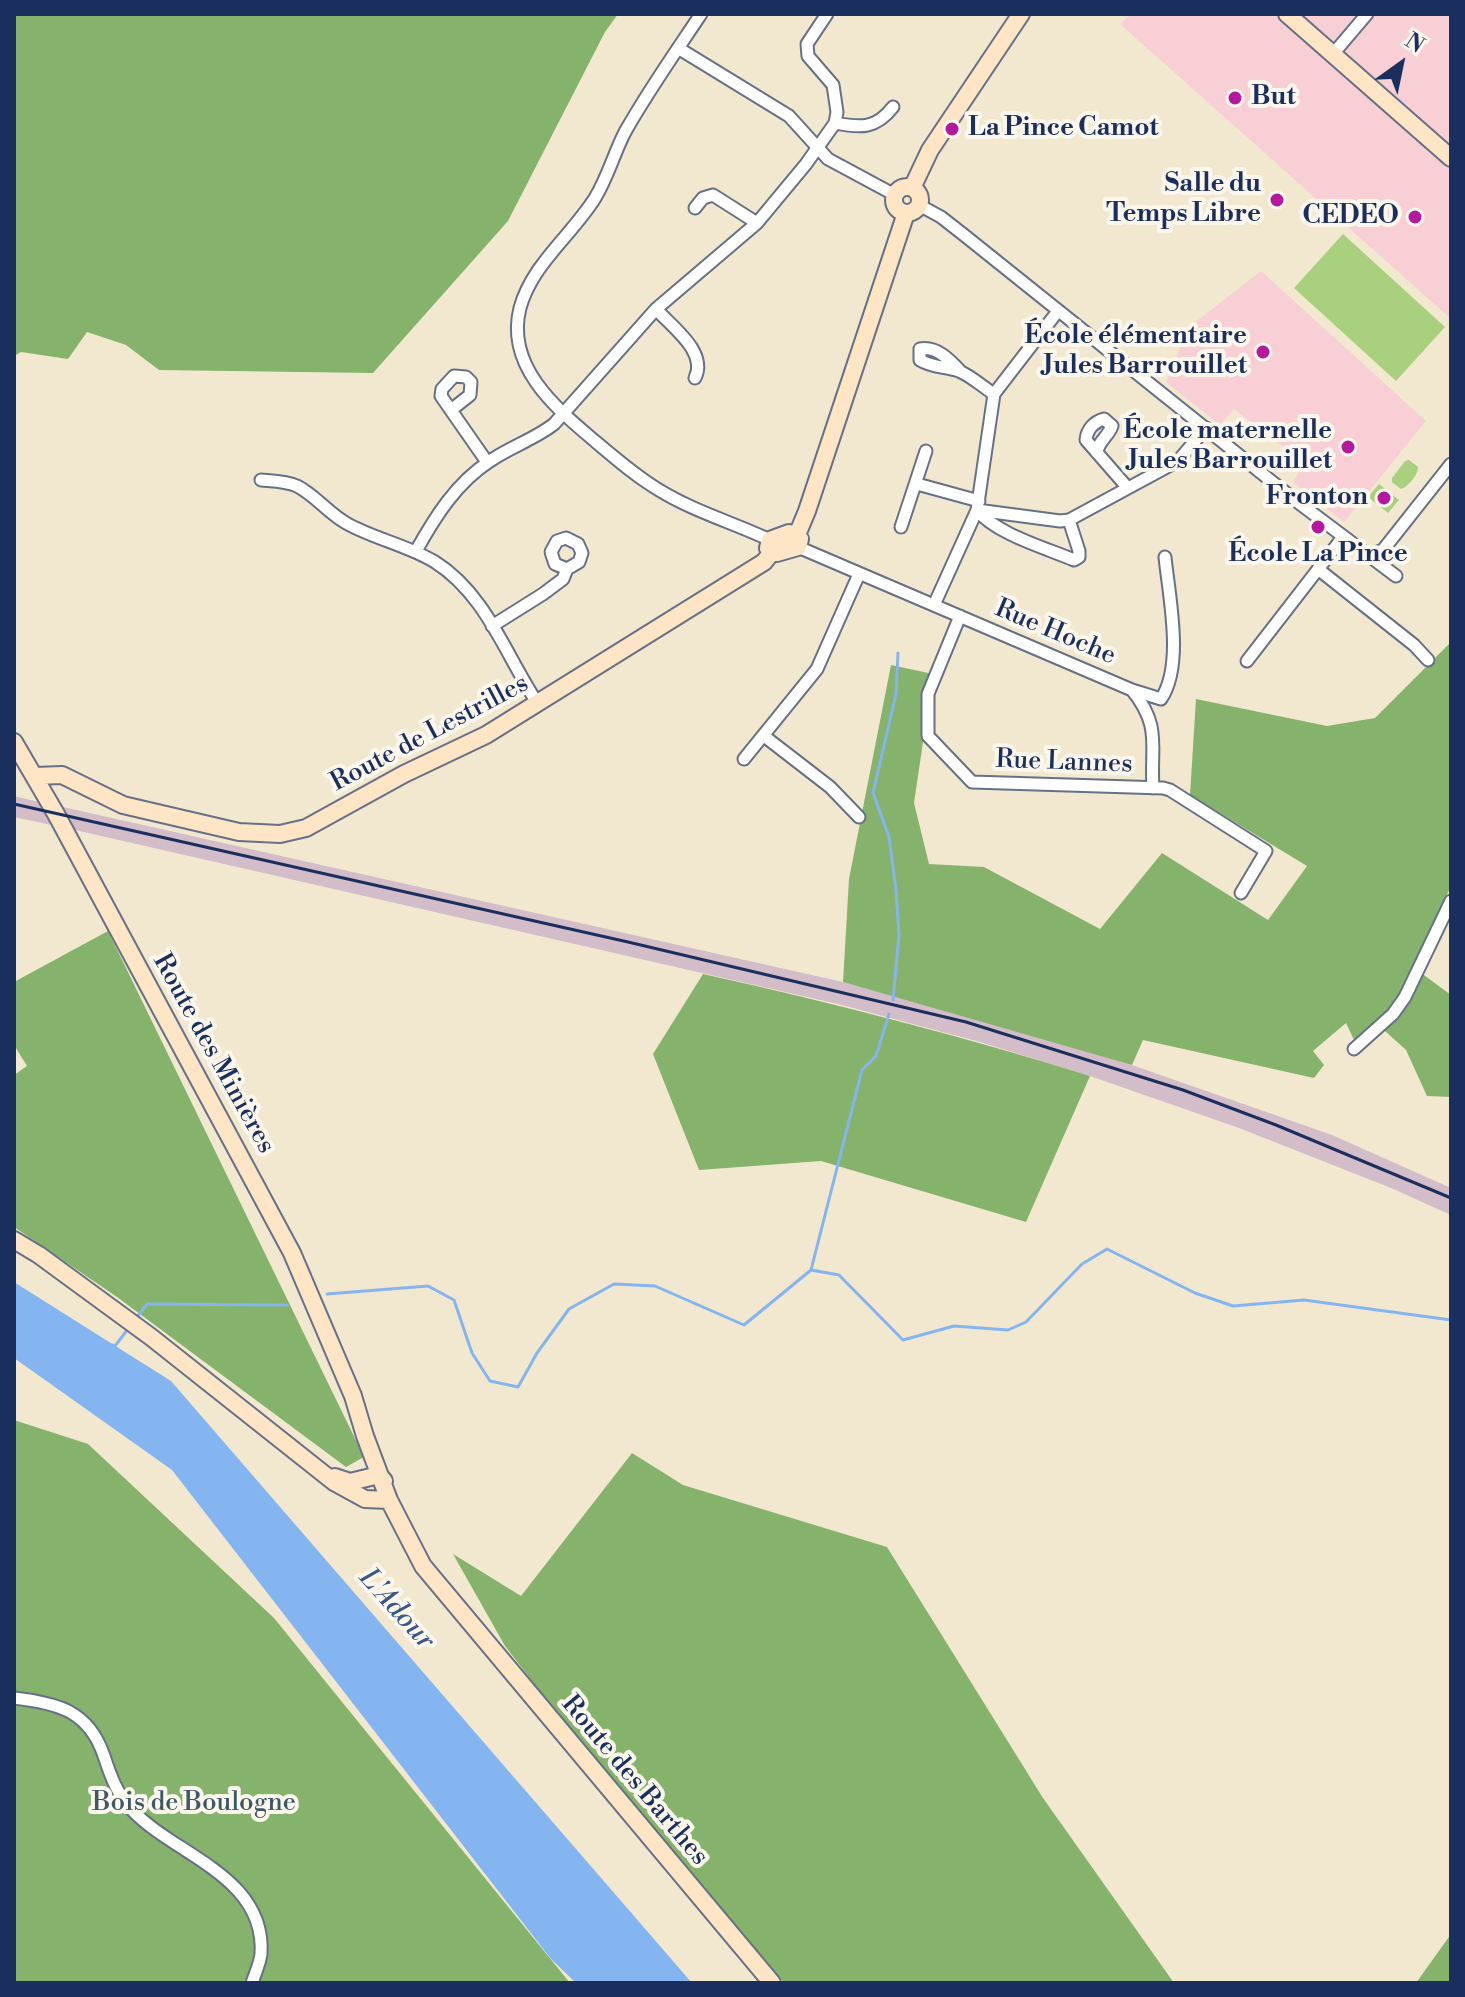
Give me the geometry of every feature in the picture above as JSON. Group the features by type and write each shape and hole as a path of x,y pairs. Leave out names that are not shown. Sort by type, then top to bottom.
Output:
{"street":[{"path":"701,14 624,134 599,191 537,273 520,309 519,344 525,364 545,396 563,414 660,491 771,546 789,533 798,541 912,209 920,197 912,188 904,187 895,195"},
{"path":"416,551 451,496 487,462 542,433 563,414 656,309 757,223 817,149 835,123 837,112 833,85 808,56 807,44 827,14"},
{"path":"912,188 930,150 1021,14"},
{"path":"1287,14 1451,158"},
{"path":"1333,54 1367,14"},
{"path":"678,48 789,116 817,149 851,173 895,195"},
{"path":"835,123 858,127 874,123 883,120 893,107"},
{"path":"695,208 703,198 713,195 757,223"},
{"path":"895,195 898,208 912,209 953,226 1396,576"},
{"path":"656,309 698,356 699,370 695,378"},
{"path":"934,605 978,506 994,394 1058,311"},
{"path":"961,372 994,394"},
{"path":"451,410 487,462"},
{"path":"917,484 978,506 1069,520 1178,461 1206,428"},
{"path":"901,527 926,451"},
{"path":"1097,453 1127,487"},
{"path":"1369,555 1383,550 1447,478 1451,464"},
{"path":"261,480 296,486 342,521 416,551 453,576 473,597 538,704"},
{"path":"978,506 985,519 998,527 1074,560 1079,557 1079,551 1069,520"},
{"path":"1247,661 1343,537"},
{"name":"Rue Hoche","path":"798,541 859,574 1132,690 1161,699 1169,688 1173,651 1165,557"},
{"name":"Route de Lestrilles","path":"35,776 62,775 123,805 239,832 263,835 306,828 404,774 486,735 538,704 764,562 771,546"},
{"path":"492,626 563,579 567,569"},
{"path":"1318,569 1405,637 1428,660"},
{"path":"744,759 817,669 859,574"},
{"name":"Rue Lannes","path":"960,616 928,694 928,736 972,782 1170,790 1266,851 1241,893"},
{"name":"Rue Lannes","path":"1132,690 1150,715 1154,727 1153,788"},
{"path":"764,736 830,787 859,817"},
{"name":"Route des Minières","path":"14,742 292,1253 353,1396 379,1475 393,1496"},
{"path":"46,796 67,784 80,783"},
{"path":"1354,1049 1393,1014 1405,997 1451,901"},
{"path":"14,1240 105,1301 334,1482 365,1499 393,1496"},
{"name":"Route des Minières","path":"353,1396 362,1411 393,1496"},
{"path":"326,1474 350,1482 379,1475"},
{"name":"Route des Barthes","path":"393,1496 460,1609"},
{"name":"Route des Barthes","path":"393,1496 423,1566 772,1983"},
{"path":"14,1698 36,1700 69,1710 87,1723 96,1734 118,1793 134,1813 235,1887 258,1921 261,1955 252,1983"}],"shaded area":[{"path":"1132,14 1451,14 1451,319 1120,24"},
{"name":"École élémentaire Jules Barrouillet","path":"1261,271 1426,421 1344,522 1293,482 1305,463 1234,409 1220,425 1166,382 1188,328"},
{"path":"14,796 43,803 56,826 14,817"},
{"path":"63,807 843,982 1045,1038 1332,1135 1451,1188 1451,1215 1239,1128 980,1042 838,1004 75,830"}],"green space":[{"path":"14,14 618,14 605,32 508,221 373,373 159,370 126,345 87,332 68,359 21,352 14,356"},
{"path":"1343,234 1445,327 1396,381 1294,288"},
{"path":"1409,460 1418,470 1407,486 1401,489 1392,482 1392,478"},
{"name":"Fronton","path":"1379,484 1399,500 1388,513 1368,497"},
{"path":"1451,642 1451,886 1413,967 1451,995 1451,1097 1427,1096 1406,1050 1375,1022 1355,1042 1346,1023 1313,1051 1324,1065 1314,1078 1143,1040 1132,1065 843,982 849,879 891,665 933,674 914,803 929,864 984,867 1100,929 1162,853 1268,920 1307,866 1190,795 1196,699 1327,726 1375,718"},
{"path":"108,931 364,1457 346,1467 117,1297 14,1227 14,1075 27,1066 14,1045 14,982"},
{"path":"703,974 898,1021 1090,1076 1026,1222 821,1161 699,1170 653,1054"},
{"name":"Bois de Boulogne","path":"14,1420 88,1444 274,1618 570,1983 14,1983"},
{"path":"632,1453 683,1485 887,1547 1043,1798 1174,1983 785,1983 723,1929 505,1646 453,1554 521,1596"},
{"path":"1451,1934 1451,1983 1416,1983"}],"water":[{"path":"14,1282 171,1381 692,1983 576,1983 551,1959 172,1470 14,1358"}],"waterway":[{"path":"893,1000 899,935 896,890 889,837 873,793 896,694 898,653"},
{"path":"811,1270 862,1070 876,1056 889,1014"},
{"path":"327,1294 428,1286 454,1300 472,1353 490,1381 518,1387 537,1353 569,1309 614,1284 655,1286 744,1325 811,1270 839,1275 903,1340 954,1326 1008,1330 1026,1322 1082,1264 1107,1249 1195,1293 1233,1306 1304,1300 1451,1320"},
{"path":"135,1320 147,1304 287,1305"},
{"path":"112,1345 115,1346 128,1329"}],"railway":[{"path":"14,804 628,942 966,1022 1183,1090 1451,1198"}],"place":[{"name":"But","path":"1235,98"},
{"name":"La Pince Camot","path":"952,129"},
{"name":"Salle du Temps Libre","path":"1277,200"},
{"name":"CEDEO","path":"1415,217"},
{"name":"École élémentaire Jules Barrouillet","path":"1263,352"},
{"name":"École maternelle Jules Barrouillet","path":"1348,447"},
{"name":"Fronton","path":"1384,498"},
{"name":"École La Pince","path":"1318,527"}],"water label":[{"name":"L'Adour","path":"396,1610"}]}
